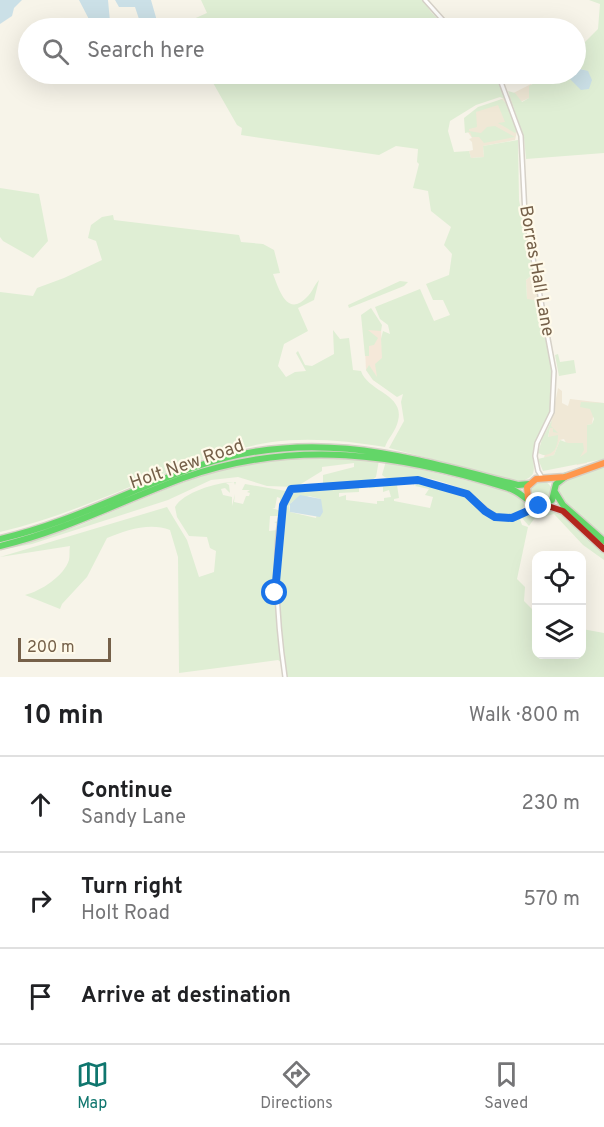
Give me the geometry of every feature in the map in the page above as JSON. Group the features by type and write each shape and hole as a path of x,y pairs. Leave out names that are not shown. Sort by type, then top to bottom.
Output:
{"main road":[{"name":"Holt New Road","path":"0,539 76,517 218,459 284,445 358,446 518,485 531,482"},
{"name":"Holt New Road","path":"0,546 62,530 204,471 248,458 296,451 333,451 391,458 510,488 528,499"},
{"path":"542,506 552,500 557,482 604,463"},
{"path":"565,477 531,482 526,491 528,499 542,506 563,511 604,549"},
{"path":"544,479 563,505 604,542"}],"street":[{"path":"425,0 441,18"},
{"name":"Borras Hall Lane","path":"502,84 520,136 525,216 554,371 552,412 536,449 537,468 531,482"},
{"path":"537,468 544,479"},
{"path":"285,677 275,593 283,505 291,489 418,480 467,494 495,517 512,518 542,506"},
{"path":"524,512 528,499"}],"shaded area":[{"path":"531,84 536,95 509,107 517,131 515,140 483,146 484,157 471,158 469,151 473,150 469,139 472,138 468,132 470,115"},
{"path":"533,274 540,306 527,300 526,280"},
{"path":"381,326 382,350 394,382 390,391 373,380 366,370 364,328"},
{"path":"558,388 562,391 562,403 568,406 570,399 604,403 593,417 592,424 587,425 587,463 577,465 564,439 560,440 554,455 544,458"}],"green space":[{"path":"201,0 423,0 437,18 196,18 207,13"},
{"path":"589,0 604,0 604,153 526,159 524,138 508,91 515,93 522,102 529,98 529,86 532,84 586,84 586,77 588,77 586,74 586,41 598,29 600,4"},
{"path":"214,84 500,84 507,100 500,97 476,105 450,121 448,131 454,152 469,151 471,158 484,157 483,146 518,140 519,200 533,274 526,280 527,299 534,300 538,297 553,372 549,416 535,451 534,470 530,477 519,482 389,448 404,421 401,402 403,394 397,397 373,380 366,370 369,365 377,377 375,364 382,358 383,331 390,334 388,325 380,319 375,307 420,289 434,321 450,315 443,300 433,300 426,284 449,275 452,254 444,245 451,227 431,211 428,191 413,188 419,164 417,162 418,149 396,146 379,155 241,135 242,128 237,125"},
{"path":"502,99 510,108 517,131 515,133 498,123 505,122 498,105 476,112 477,127 469,131 481,133 487,127 495,126 515,137 484,143 479,137 472,137 470,132 465,133 464,118 478,107"},
{"path":"0,188 39,194 48,241 33,258 0,237"},
{"path":"113,215 114,220 239,235 241,242 263,244 274,250 280,273 273,274 281,294 289,303 301,302 310,294 319,280 314,300 298,308 308,331 284,344 278,366 286,377 295,372 306,371 296,353 298,351 305,365 312,366 334,354 333,330 340,339 349,338 353,370 361,371 371,384 391,399 399,412 397,425 385,447 343,441 300,440 272,442 237,449 202,459 34,523 0,532 0,292 33,296 37,288 102,260 96,241 88,238 91,225 102,217"},
{"path":"400,281 408,282 404,286 349,308 348,305"},
{"path":"371,308 382,325 381,331 368,330 378,338 374,345 369,346 369,356 365,356 361,315"},
{"path":"558,354 560,362 574,360 576,373 559,376 555,355"},
{"path":"581,402 604,403 604,459 543,471 538,459 554,455 560,440 568,443 583,443 584,450 580,457 587,452 587,425 592,424 594,419 590,409 580,407"},
{"path":"552,420 553,428 550,428 548,437 558,435 557,443 553,452 543,455 538,453"},
{"path":"297,455 379,460 376,477 372,480 323,484 323,475 354,467 354,463 322,467 322,471 296,487 267,486 238,477 211,480 168,500 32,544 0,550 78,526 226,467"},
{"path":"386,461 510,491 524,500 524,506 516,514 500,515 469,493 444,482 418,477 392,479 385,477 382,475"},
{"path":"604,464 604,538 560,498 557,488 565,479"},
{"path":"413,481 414,486 413,483 397,485 399,498 394,501 430,508 433,497 425,495 429,489 415,486 420,482 460,493 491,517 499,520 520,519 522,525 528,527 517,579 525,587 524,601 532,609 532,659 586,659 586,630 604,633 604,677 285,677 280,642 281,662 278,660 179,673 178,557 170,530 146,527 107,538 87,577 60,609 25,595 45,586 62,572 69,560 70,546 0,557 167,507 187,540 199,577 214,572 216,551 210,548 207,537 189,536 177,517 175,507 194,492 229,482 234,482 226,483 229,485 230,493 225,488 221,489 223,495 232,497 232,506 235,494 234,502 243,504 246,496 249,496 250,493 247,492 250,490 242,490 245,484 286,491 281,508 280,498 277,497 275,508 272,508 281,511 280,516 270,516 269,531 277,530 278,524 274,522 280,521 281,535 283,510 293,491 359,487 359,492 339,493 339,497 346,495 346,500 377,504 377,501 384,501 384,498 391,497 389,490 383,492 383,487 369,488 369,486 384,484 384,487 385,484","holes":["309,496 321,499 316,518 290,512 289,506 292,502"]},
{"path":"541,481 549,484 552,492 549,500 541,503 533,500 530,492 533,484"},
{"path":"548,509 564,515 578,526 604,552 604,560 583,545 554,514 534,519 529,526 522,518 527,514"}],"water":[{"path":"0,0 22,0 14,8 12,16 0,24"},
{"path":"79,0 108,0 110,18 88,18"},
{"path":"115,0 151,0 156,18 139,18 135,7 119,7"},
{"path":"586,70 588,71 592,80 589,89 581,90 575,84 586,84"},
{"path":"300,495 321,499 323,512 320,517 290,512 290,504"}],"traffic: fast":[{"path":"0,539 77,515 201,465 243,454 283,448 322,447 361,450 399,456 518,485 529,484"},
{"path":"0,546 70,524 183,478 224,466 265,458 346,455 426,466 512,489 539,506 552,500 556,484 565,477"},
{"path":"555,492 563,505 604,541"}],"traffic: slow":[{"path":"528,499 527,487 536,479 565,477 604,463"}],"traffic: jam":[{"path":"545,505 563,511 604,549"}],"route":[{"path":"275,593 283,505 291,489 418,480 467,494 495,517 512,518 539,506"}]}
